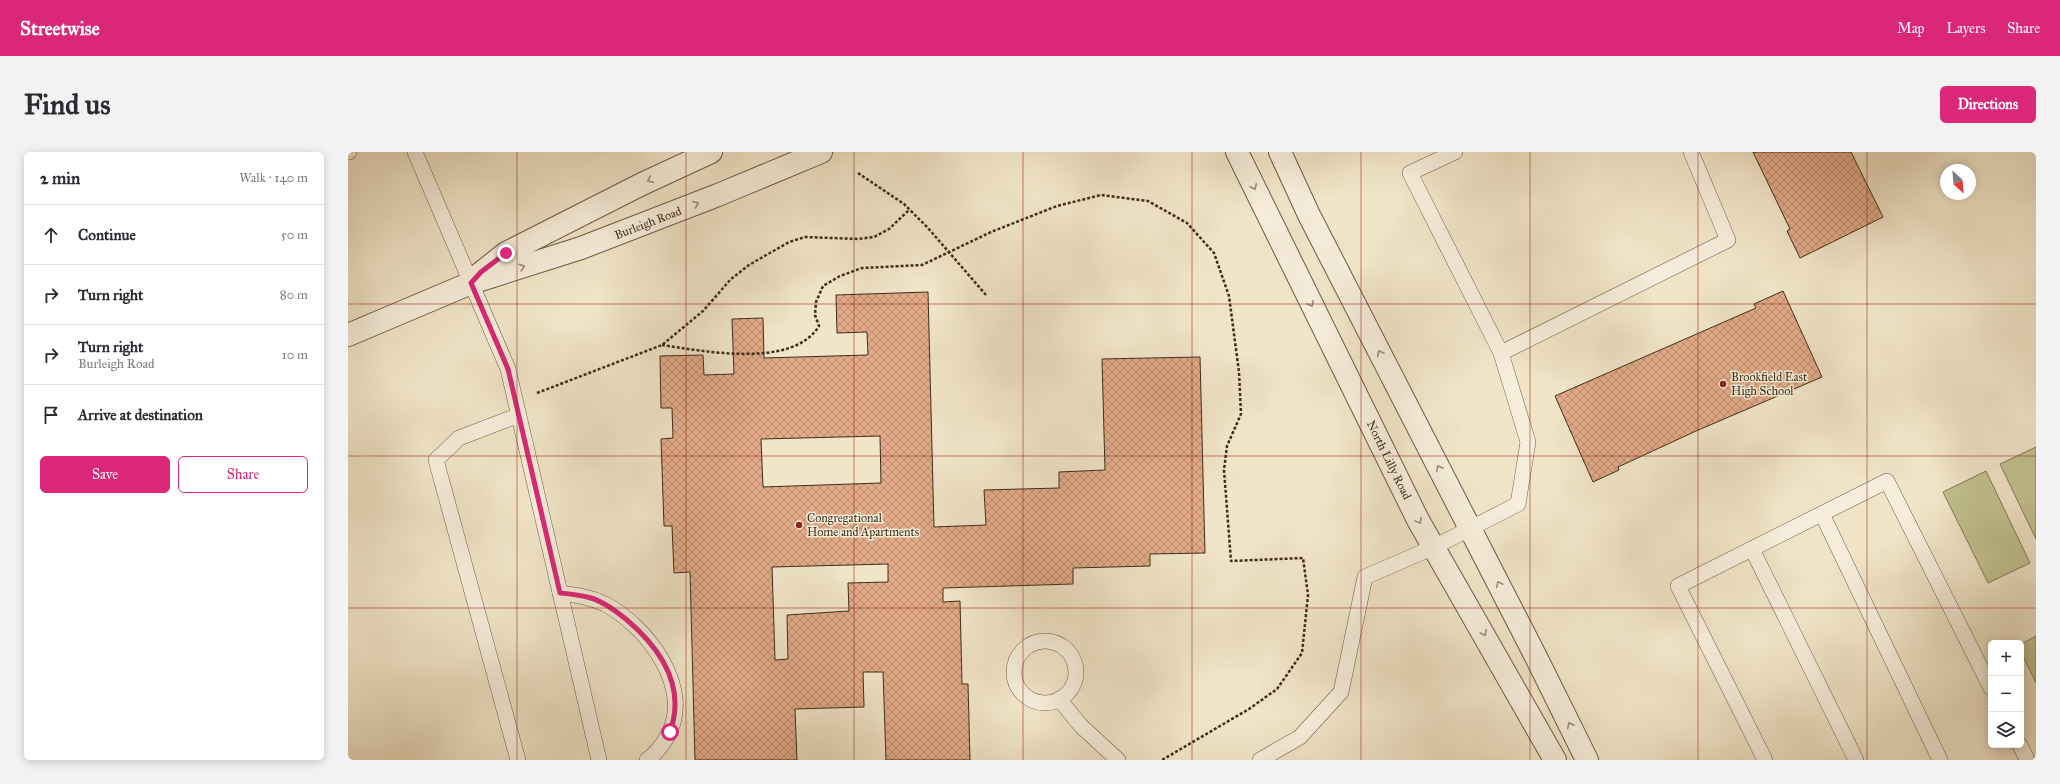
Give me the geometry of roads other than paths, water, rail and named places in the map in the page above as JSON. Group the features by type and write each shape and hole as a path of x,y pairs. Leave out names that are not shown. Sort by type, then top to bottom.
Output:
{"street":[{"name":"Burleigh Road","path":"471,283 481,272 506,253 642,184 711,152"},
{"name":"Burleigh Road","path":"348,336 471,283 582,248 718,195 821,152"},
{"name":"North Lilly Road","path":"1237,152 1408,499 1434,548 1555,760"},
{"path":"1280,152 1309,215 1536,656 1587,760"}],"lane":[{"path":"415,152 508,369 599,760"},
{"path":"1260,760 1300,737 1341,692 1365,577 1434,548 1518,504 1528,442 1501,353 1410,173 1455,152"},
{"path":"1501,353 1728,240 1691,152"},
{"path":"517,409 459,438 436,460 518,760"},
{"path":"1765,760 1678,586 1887,482 1988,682"},
{"path":"1822,514 1940,760"},
{"path":"1752,549 1856,760"},
{"path":"560,593 591,598 616,611 649,642 661,657 672,684 675,714 670,732 660,748 647,760"},
{"path":"1046,641 1056,643 1071,655 1075,664 1076,675 1067,692 1059,698 1050,702 1039,702 1030,699 1016,684 1015,663 1020,654 1027,647 1036,642 1046,641"},
{"path":"1059,698 1081,726 1118,760"},
{"path":"2022,748 2028,760"}],"place":[{"name":"Brookfield East High School","path":"1723,384"},
{"name":"Congregational Home and Apartments","path":"799,525"}]}
